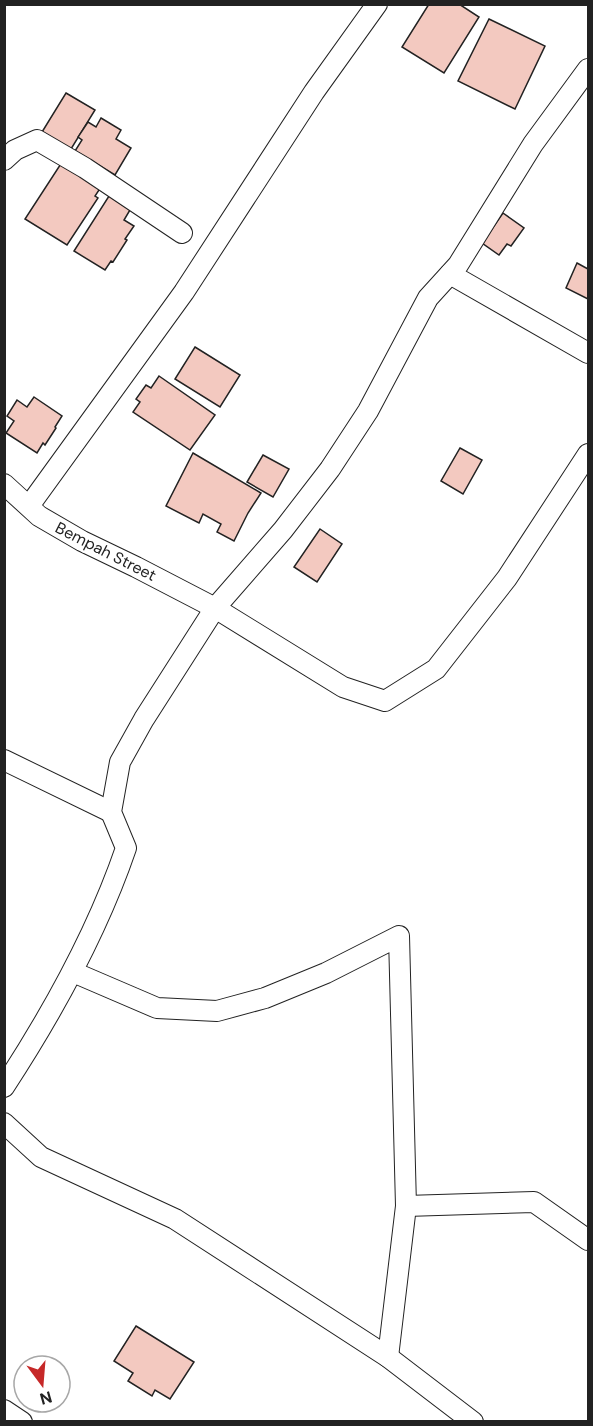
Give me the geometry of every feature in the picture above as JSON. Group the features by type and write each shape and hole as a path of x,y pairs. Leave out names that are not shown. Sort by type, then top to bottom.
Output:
{"street":[{"path":"29,506 184,292 314,92 377,4"},
{"path":"4,1087 29,1049 73,972 113,886 126,848 111,812 120,762 144,719 215,608 282,530 330,469 369,411 428,298 458,265 533,144 588,69"},
{"path":"4,160 15,150 37,140 85,168 182,232"},
{"path":"450,274 588,353"},
{"name":"Bempah Street","path":"4,484 39,516 82,541 215,608 343,687 385,701 436,669 507,578 588,454"},
{"path":"4,760 111,812"},
{"path":"73,972 157,1008 217,1011 265,998 326,973 399,936 406,1206 388,1357"},
{"path":"4,1123 41,1157 175,1219 388,1357 473,1422"},
{"path":"406,1206 534,1202 588,1240"},
{"path":"4,1410 22,1422"}],"building":[{"path":"429,4 459,4 479,17 444,73 402,47"},
{"path":"489,19 545,46 515,109 458,81"},
{"path":"66,93 95,110 71,149 42,132"},
{"path":"101,118 121,130 116,139 131,148 115,175 75,151 82,140 78,137 88,122 96,127"},
{"path":"64,159 103,184 95,196 98,198 67,245 25,219"},
{"path":"109,196 130,210 124,220 134,226 113,262 111,261 105,270 74,251"},
{"path":"503,213 524,228 511,246 507,244 499,255 482,243"},
{"path":"577,263 588,269 588,299 566,288"},
{"path":"195,347 240,375 220,407 175,379"},
{"path":"159,376 215,415 190,450 133,412 140,402 136,399 146,385 151,388"},
{"path":"34,397 62,416 45,445 43,443 37,453 6,433 14,421 7,416 17,400 27,407"},
{"path":"460,448 482,460 463,494 441,481"},
{"path":"193,453 261,493 234,541 217,532 221,524 203,514 199,523 166,506"},
{"path":"263,455 289,469 273,497 247,482"},
{"path":"320,529 342,544 317,582 294,567"},
{"path":"136,1326 194,1362 170,1399 155,1390 152,1396 128,1381 133,1373 114,1361"}]}
